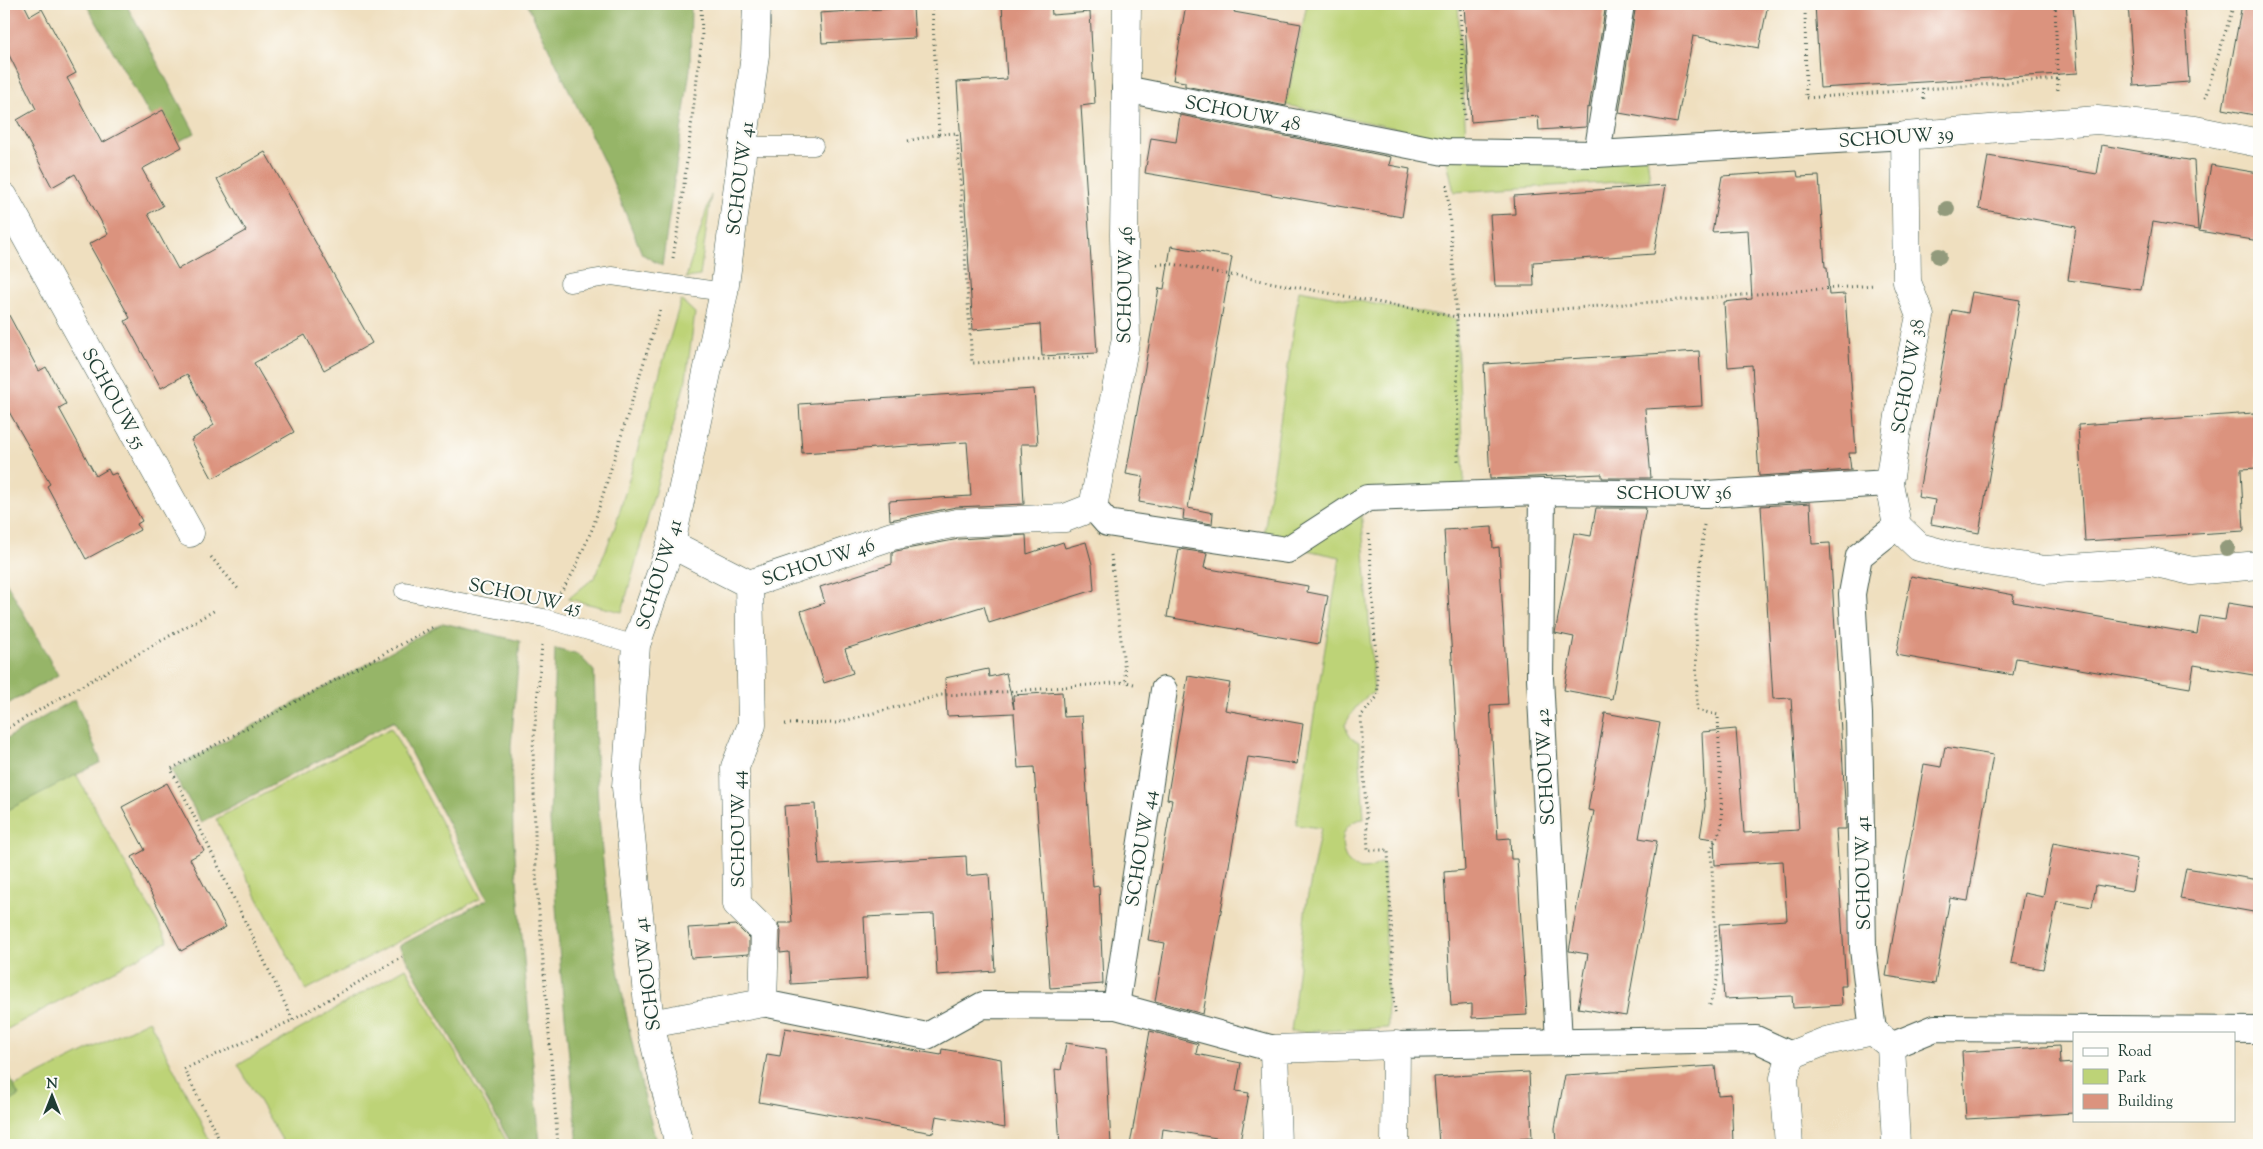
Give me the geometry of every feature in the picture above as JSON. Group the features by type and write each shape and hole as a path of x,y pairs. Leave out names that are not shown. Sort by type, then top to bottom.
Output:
{"street":[{"path":"1125,89 1127,4"},
{"path":"1597,154 1621,4"},
{"name":"SCHOUW 41","path":"679,1145 650,1024 626,787 636,645 671,544 724,292 755,55 757,6"},
{"name":"SCHOUW 48","path":"1125,89 1455,152"},
{"name":"SCHOUW 46","path":"1100,515 1126,338 1125,89"},
{"name":"SCHOUW 39","path":"1455,152 1597,154 1905,136 2097,120 2196,130 2259,144"},
{"name":"SCHOUW 38","path":"1897,526 1889,483 1899,416 1920,316 1907,282 1905,136"},
{"name":"SCHOUW 55","path":"4,197 190,533"},
{"name":"SCHOUW 36","path":"1458,494 1542,492 1706,494 1889,483"},
{"name":"SCHOUW 42","path":"1542,492 1540,678 1559,1042"},
{"path":"1367,498 1458,494"},
{"name":"SCHOUW 46","path":"749,584 892,536 957,522 1100,515 1287,550 1367,498"},
{"name":"SCHOUW 41","path":"1896,1145 1882,1038 1863,949 1859,714 1852,594 1859,556 1897,526"},
{"path":"1897,526 1919,547 1953,556 2044,570 2152,562 2192,571 2259,566"},
{"path":"671,544 749,584"},
{"name":"SCHOUW 44","path":"749,584 752,725 735,767 737,904 765,932 763,1003"},
{"name":"SCHOUW 44","path":"1116,1006 1164,690"},
{"path":"650,1024 763,1003 927,1036 983,1005 1116,1006 1274,1049 1756,1039 1790,1055 1826,1041 1882,1038 1935,1028 2259,1030"},
{"path":"1395,1145 1396,1045"},
{"path":"1274,1049 1276,1145"},
{"path":"1789,1145 1784,1078 1790,1055"}],"lane":[{"path":"743,146 814,146"},
{"path":"569,283 612,276 724,292"},
{"name":"SCHOUW 45","path":"404,591 473,606 544,618 636,645"}],"path":[{"path":"558,1145 536,876 533,767 544,618 573,573 593,527 668,284 681,209 702,37 701,4"},
{"path":"757,6 850,4"},
{"path":"932,4 939,134"},
{"path":"1458,494 1455,152 1460,4"},
{"path":"1805,4 1806,98 2059,79"},
{"path":"2055,4 2059,79 2057,124"},
{"path":"2196,130 2234,4"},
{"path":"908,141 939,134 957,133 972,363 1122,355"},
{"path":"1125,262 1172,264 1457,317 1907,282"},
{"path":"1699,1040 1718,977 1711,850 1722,826 1718,715 1697,710 1696,615 1706,494"},
{"path":"1367,498 1378,696 1361,716 1368,850 1388,850 1396,1045"},
{"path":"1100,515 1126,682"},
{"path":"190,533 240,591"},
{"path":"293,1020 171,769 473,606"},
{"path":"4,730 217,609"},
{"path":"752,725 836,723 941,695 978,694 1126,682 1164,690"},
{"path":"222,1145 184,1069 293,1020 402,957"}],"green space":[{"path":"86,4 126,4 195,133 168,147"},
{"path":"527,4 691,4 690,69 662,266 642,254 608,170"},
{"path":"1307,4 1458,4 1467,155 1646,147 1650,180 1454,192 1442,138 1286,105"},
{"path":"711,195 700,276 686,278"},
{"path":"1299,290 1456,319 1465,499 1361,507 1374,692 1357,706 1345,725 1350,736 1359,742 1364,819 1352,823 1345,830 1343,841 1344,852 1348,861 1356,867 1367,869 1380,863 1384,864 1388,1028 1291,1032 1306,905 1321,828 1296,825 1340,557 1263,541"},
{"path":"681,300 695,313 686,379 622,612 568,599 595,577 615,527"},
{"path":"4,578 58,675 4,706"},
{"path":"443,623 520,641 511,746 513,832 540,1145 512,1145 399,946 488,899 394,721 202,822 171,770"},
{"path":"555,649 579,655 594,671 598,798 607,898 628,1023 657,1145 578,1145 561,976 550,821"},
{"path":"75,699 101,762 4,812 4,740"},
{"path":"391,728 481,898 306,990 216,819"},
{"path":"75,772 168,941 4,1031 4,812"},
{"path":"406,968 509,1145 285,1145 238,1065"},
{"path":"149,1020 212,1145 4,1145 4,1092"},
{"path":"4,1067 19,1096 4,1106"}],"building":[{"path":"4,4 24,4 30,16 42,9 76,73 67,78 102,143 163,110 182,147 142,169 163,206 148,214 178,269 246,231 217,179 265,152 372,343 324,370 305,335 254,363 294,432 215,477 212,478 191,440 214,425 187,374 161,388 125,321 130,318 89,244 108,234 75,174 52,187 17,120 36,109 4,45"},
{"path":"1051,4 1052,15 1090,12 1095,104 1081,106 1097,353 1042,356 1040,324 973,330 957,82 1007,79 1002,5"},
{"path":"1186,4 1236,4 1234,12 1301,24 1286,106 1185,86 1185,82 1173,80"},
{"path":"1464,4 1606,4 1589,108 1587,107 1586,127 1539,130 1538,116 1471,122"},
{"path":"1636,4 1768,4 1759,48 1693,36 1677,123 1619,113"},
{"path":"1815,4 2073,4 2078,73 1820,88"},
{"path":"2128,4 2184,4 2189,82 2134,86"},
{"path":"2242,4 2259,4 2259,116 2223,109"},
{"path":"913,7 915,38 822,43 820,13"},
{"path":"1180,115 1391,157 1389,165 1410,169 1402,217 1145,173 1151,138 1176,142"},
{"path":"2102,145 2194,161 2198,230 2153,222 2141,290 2068,280 2076,227 1979,209 1988,156 2097,174"},
{"path":"2211,165 2259,173 2259,241 2199,231"},
{"path":"1797,171 1798,177 1819,176 1825,267 1827,267 1829,295 1845,294 1856,453 1849,453 1851,470 1759,476 1752,365 1728,367 1724,302 1752,299 1748,230 1712,232 1722,176"},
{"path":"1666,185 1654,254 1533,262 1534,286 1495,286 1490,215 1515,214 1514,196"},
{"path":"1171,246 1232,257 1188,508 1213,513 1212,524 1183,519 1184,510 1139,502 1143,477 1126,474 1159,288 1164,289"},
{"path":"1972,292 2020,300 1979,533 1931,524 1935,500 1918,497 1952,310 1968,313"},
{"path":"4,306 39,371 46,367 66,404 59,408 96,476 108,469 111,475 116,473 142,521 137,524 140,530 86,559 47,486 50,484 4,403"},
{"path":"1699,351 1702,406 1645,409 1651,478 1602,478 1602,474 1490,479 1484,364"},
{"path":"1034,389 1038,444 1021,444 1024,504 956,507 890,520 889,501 971,496 967,442 802,453 799,404"},
{"path":"2254,413 2257,468 2241,469 2244,531 2085,541 2078,425"},
{"path":"1810,503 1812,544 1830,543 1845,801 1846,829 1836,829 1846,986 1841,986 1842,1005 1793,1008 1792,996 1724,999 1719,924 1787,920 1783,861 1715,865 1714,839 1700,837 1705,806 1702,732 1736,729 1744,833 1799,830 1791,698 1773,699 1761,506"},
{"path":"1596,508 1646,508 1612,699 1564,690 1574,637 1555,633 1574,533 1591,536"},
{"path":"1492,527 1493,548 1499,547 1508,704 1490,705 1498,839 1510,838 1511,859 1517,859 1527,1015 1472,1018 1472,1004 1451,1006 1444,872 1465,870 1444,530"},
{"path":"1026,535 1027,554 1063,542 1065,548 1086,542 1092,564 1094,590 989,623 984,606 845,649 853,673 824,683 801,611 825,603 820,587 892,564 892,553 896,551 959,539"},
{"path":"1179,549 1207,553 1204,568 1308,586 1307,592 1328,596 1319,644 1167,617"},
{"path":"1911,576 2014,595 2013,602 2197,634 2200,616 2225,620 2228,603 2259,608 2259,676 2194,665 2190,688 2016,658 2013,675 1896,655"},
{"path":"988,669 989,677 1006,673 1014,709 1013,695 1062,692 1064,717 1082,716 1093,887 1099,886 1103,984 1050,988 1034,767 1018,768 1014,713 947,716 945,678"},
{"path":"1188,676 1230,683 1225,710 1303,724 1297,764 1248,757 1203,1014 1155,1001 1165,943 1148,940 1172,800 1167,799"},
{"path":"1605,713 1660,723 1639,838 1657,841 1626,1016 1578,1008 1588,954 1569,951 1594,811 1588,810"},
{"path":"1945,747 1993,755 1968,901 1950,898 1935,984 1886,976 1924,764 1941,767"},
{"path":"167,783 204,851 190,859 226,927 181,951 132,857 145,850 122,807"},
{"path":"815,804 819,865 966,856 967,876 989,874 995,971 937,975 934,914 864,917 867,979 791,984 789,952 780,953 781,932 778,923 792,923 784,806"},
{"path":"2053,843 2137,859 2132,891 2096,885 2092,907 2057,901 2043,969 2011,963 2024,893 2043,897"},
{"path":"2186,868 2259,880 2259,913 2180,899"},
{"path":"736,925 749,938 749,954 691,958 688,928"},
{"path":"785,1028 941,1055 942,1049 1001,1059 1005,1128 936,1116 933,1133 759,1102 767,1054 780,1056"},
{"path":"1150,1031 1198,1044 1196,1054 1241,1063 1236,1091 1249,1093 1240,1142 1163,1129 1161,1145 1130,1145"},
{"path":"1066,1043 1106,1049 1111,1145 1060,1145 1055,1069 1061,1070"},
{"path":"2059,1046 2060,1064 2073,1063 2073,1113 1966,1119 1962,1052"},
{"path":"1715,1066 1718,1095 1731,1094 1733,1143 1556,1145 1555,1128 1565,1075"},
{"path":"1529,1072 1532,1138 1439,1144 1434,1077"}]}
